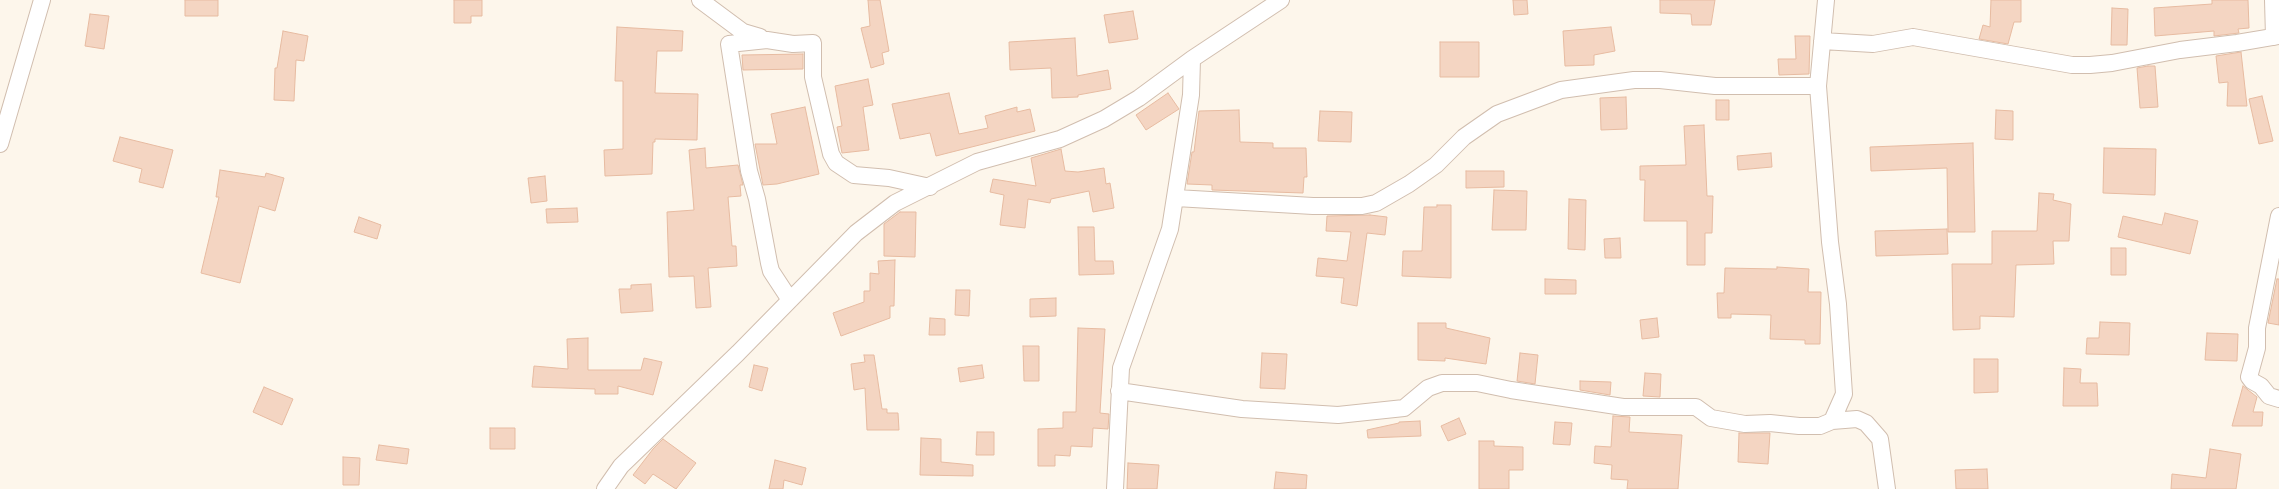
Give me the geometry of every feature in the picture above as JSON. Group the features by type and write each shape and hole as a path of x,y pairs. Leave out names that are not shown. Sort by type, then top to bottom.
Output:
{"street":[{"path":"0,144 42,0"},
{"path":"700,0 743,32 767,40 792,44 813,42 813,77 831,154 836,163 854,175 889,178 930,186"},
{"path":"605,489 621,466 856,234 895,203 977,162 1060,139 1104,119 1139,98 1192,59 1281,0"},
{"path":"1826,0 1818,86 1844,394 1832,421"},
{"path":"1822,41 1873,44 1912,37 2072,65 2090,65 2276,36 2273,0"},
{"path":"767,40 729,44 749,171 757,199 769,263 771,271 790,300"},
{"path":"1115,489 1119,391 1124,356 1170,229 1190,95 1192,59"},
{"path":"1176,198 1313,206 1362,206 1376,203 1409,184 1436,165 1464,137 1497,114 1561,90 1634,80 1660,80 1715,86 1818,86"},
{"path":"2279,216 2257,328 2257,348 2249,377 2261,386 2269,396 2279,399"},
{"path":"2242,367 2257,348"},
{"path":"1119,391 1242,409 1338,415 1404,408 1428,388 1442,383 1477,383 1520,392 1623,407 1696,407 1711,418 1745,424 1770,423 1820,426 1832,421 1857,419 1866,423 1880,439 1883,449 1887,489"}],"building":[{"path":"185,0 218,0 218,16 185,16"},
{"path":"454,0 482,0 482,16 471,16 471,23 454,23"},
{"path":"868,0 880,0 889,51 882,53 884,64 871,68 861,28 870,26"},
{"path":"1513,0 1527,0 1528,14 1514,15"},
{"path":"1660,0 1715,0 1711,25 1692,25 1691,14 1660,13"},
{"path":"1991,0 2021,0 2021,22 2014,22 2008,44 1979,39 1983,25 1990,27"},
{"path":"2212,0 2248,0 2249,28 2238,29 2239,33 2214,36 2214,31 2155,36 2154,8 2212,4"},
{"path":"2112,8 2128,9 2127,45 2111,45"},
{"path":"1133,11 1138,39 1109,43 1104,15"},
{"path":"90,14 109,16 104,49 85,46"},
{"path":"617,27 683,31 682,51 657,51 655,93 698,94 697,140 655,139 655,142 653,142 652,174 605,176 604,150 623,149 623,81 615,81"},
{"path":"1611,27 1615,51 1594,55 1594,65 1565,66 1563,31"},
{"path":"283,31 308,36 304,61 296,60 294,101 274,100 275,68 277,68"},
{"path":"1795,36 1810,36 1809,74 1779,75 1778,59 1796,59"},
{"path":"1075,38 1077,76 1108,70 1111,89 1078,95 1078,97 1052,98 1051,68 1010,70 1009,42"},
{"path":"1440,42 1479,42 1479,77 1440,77"},
{"path":"2241,52 2247,106 2227,106 2228,82 2219,83 2216,56"},
{"path":"803,54 803,69 743,70 742,55"},
{"path":"2155,66 2158,107 2140,108 2137,68"},
{"path":"868,79 873,105 863,107 869,150 842,153 837,127 842,126 835,86"},
{"path":"949,93 959,134 988,128 985,116 1017,107 1017,112 1030,109 1035,131 936,156 930,133 900,139 892,104"},
{"path":"1168,93 1179,109 1146,130 1136,115"},
{"path":"2262,96 2273,141 2259,144 2249,99"},
{"path":"1626,97 1627,129 1601,130 1600,98"},
{"path":"1716,100 1729,100 1729,120 1716,120"},
{"path":"805,107 819,174 777,184 763,185 755,144 777,144 771,114"},
{"path":"1239,110 1240,142 1273,143 1273,148 1306,148 1307,177 1304,177 1303,193 1212,190 1212,185 1187,184 1192,152 1194,152 1199,111"},
{"path":"1996,110 2013,111 2013,140 1995,139"},
{"path":"1320,111 1352,112 1351,142 1318,141"},
{"path":"1704,125 1707,196 1713,196 1712,233 1705,233 1705,265 1687,265 1687,221 1644,221 1645,180 1640,180 1640,166 1686,165 1684,126"},
{"path":"120,137 173,150 163,188 139,182 142,169 113,161"},
{"path":"1973,143 1975,232 1948,232 1947,168 1871,171 1870,147"},
{"path":"705,148 706,168 738,165 743,185 740,185 741,196 728,197 732,246 736,246 737,266 708,268 711,307 696,308 694,276 669,277 667,212 694,210 689,150"},
{"path":"2104,148 2156,149 2155,195 2103,193"},
{"path":"1061,149 1065,171 1078,172 1104,168 1106,184 1110,183 1114,208 1093,212 1089,191 1051,199 1050,203 1028,199 1025,228 1000,225 1004,195 990,192 993,179 1036,186 1031,158"},
{"path":"1771,153 1772,167 1738,170 1737,156"},
{"path":"220,170 265,177 266,173 284,178 275,211 259,206 240,283 201,273 219,197 216,197"},
{"path":"1466,171 1504,171 1504,187 1466,188"},
{"path":"545,176 547,201 531,203 528,178"},
{"path":"1494,190 1527,191 1526,230 1492,230"},
{"path":"2039,193 2054,194 2053,200 2071,204 2069,241 2053,241 2054,264 2016,265 2014,317 1980,316 1980,329 1953,330 1952,264 1992,264 1992,231 2037,231"},
{"path":"1569,199 1586,200 1585,250 1568,249"},
{"path":"1437,205 1451,205 1451,278 1402,276 1403,251 1422,251 1424,207 1437,207"},
{"path":"577,208 578,222 547,223 546,209"},
{"path":"900,212 916,212 915,257 884,256 884,224"},
{"path":"2165,213 2198,221 2190,254 2118,237 2123,216 2162,225"},
{"path":"1370,215 1387,217 1385,235 1367,233 1357,306 1341,303 1344,278 1316,276 1318,258 1347,261 1351,232 1326,231 1327,216"},
{"path":"359,217 381,225 377,239 354,232"},
{"path":"1078,227 1094,227 1095,261 1113,261 1114,274 1079,275"},
{"path":"1947,229 1948,254 1876,256 1875,231"},
{"path":"1620,238 1621,258 1605,258 1604,239"},
{"path":"2111,248 2126,248 2126,275 2111,275"},
{"path":"895,260 894,306 890,306 890,318 841,336 833,313 864,302 864,291 870,291 870,273 879,274 878,261"},
{"path":"1777,267 1809,269 1808,292 1821,292 1820,344 1805,344 1805,340 1770,339 1771,315 1731,314 1731,318 1718,318 1717,293 1724,293 1725,268 1777,269"},
{"path":"1545,279 1576,280 1576,294 1545,294"},
{"path":"2277,279 2279,279 2279,325 2268,323"},
{"path":"651,284 653,311 621,313 619,289 631,289 631,285"},
{"path":"956,290 970,290 969,316 955,315"},
{"path":"1056,298 1056,316 1030,317 1030,299"},
{"path":"930,318 945,319 945,335 929,335"},
{"path":"1657,318 1659,337 1642,339 1640,320"},
{"path":"2100,322 2130,323 2129,355 2086,354 2087,338 2099,338"},
{"path":"1418,323 1446,323 1446,328 1490,338 1486,364 1445,358 1445,361 1418,360"},
{"path":"1078,328 1105,329 1100,413 1109,414 1108,429 1093,428 1092,447 1071,446 1070,456 1055,455 1055,466 1038,466 1038,429 1063,428 1063,412 1076,412"},
{"path":"2207,333 2238,334 2237,361 2205,360"},
{"path":"588,338 588,370 641,370 644,358 662,362 653,395 618,386 618,394 595,394 595,389 532,387 534,366 568,369 567,339"},
{"path":"1023,346 1039,346 1039,381 1024,381"},
{"path":"1262,353 1287,354 1285,389 1260,388"},
{"path":"1520,353 1538,355 1535,384 1517,381"},
{"path":"864,355 874,355 882,409 887,409 887,413 898,413 899,430 867,430 865,388 854,390 851,364 865,362"},
{"path":"1974,359 1998,359 1998,392 1974,393"},
{"path":"754,365 768,368 762,391 749,387"},
{"path":"982,365 984,378 960,382 958,368"},
{"path":"2064,368 2081,369 2080,383 2097,383 2098,406 2063,406"},
{"path":"1645,373 1661,374 1660,397 1643,396"},
{"path":"1580,381 1611,382 1610,395 1580,390"},
{"path":"2243,386 2257,397 2253,412 2263,412 2262,426 2232,426"},
{"path":"264,387 293,399 282,425 253,412"},
{"path":"1613,416 1630,417 1629,432 1682,435 1678,489 1627,489 1628,480 1611,479 1612,465 1594,463 1595,446 1611,447"},
{"path":"1459,418 1466,434 1448,441 1441,426"},
{"path":"1420,421 1421,436 1368,438 1367,430 1399,422"},
{"path":"1555,422 1572,423 1570,445 1553,444"},
{"path":"490,428 515,428 515,449 490,449"},
{"path":"977,432 994,432 994,455 976,455"},
{"path":"1739,433 1770,433 1768,464 1738,462"},
{"path":"921,438 941,439 941,462 973,465 973,476 920,475"},
{"path":"663,439 696,463 676,489 653,474 645,484 633,475"},
{"path":"1479,441 1494,441 1494,446 1523,447 1523,470 1509,470 1509,489 1479,489"},
{"path":"379,445 409,449 407,464 376,460"},
{"path":"2210,449 2241,454 2236,489 2171,489 2172,474 2206,478"},
{"path":"343,457 360,458 359,485 343,485"},
{"path":"775,460 806,468 802,485 784,480 783,489 769,489"},
{"path":"1128,463 1159,465 1157,489 1127,489"},
{"path":"1987,469 1988,489 1956,489 1955,470"},
{"path":"1276,472 1307,475 1306,489 1274,489"}]}
